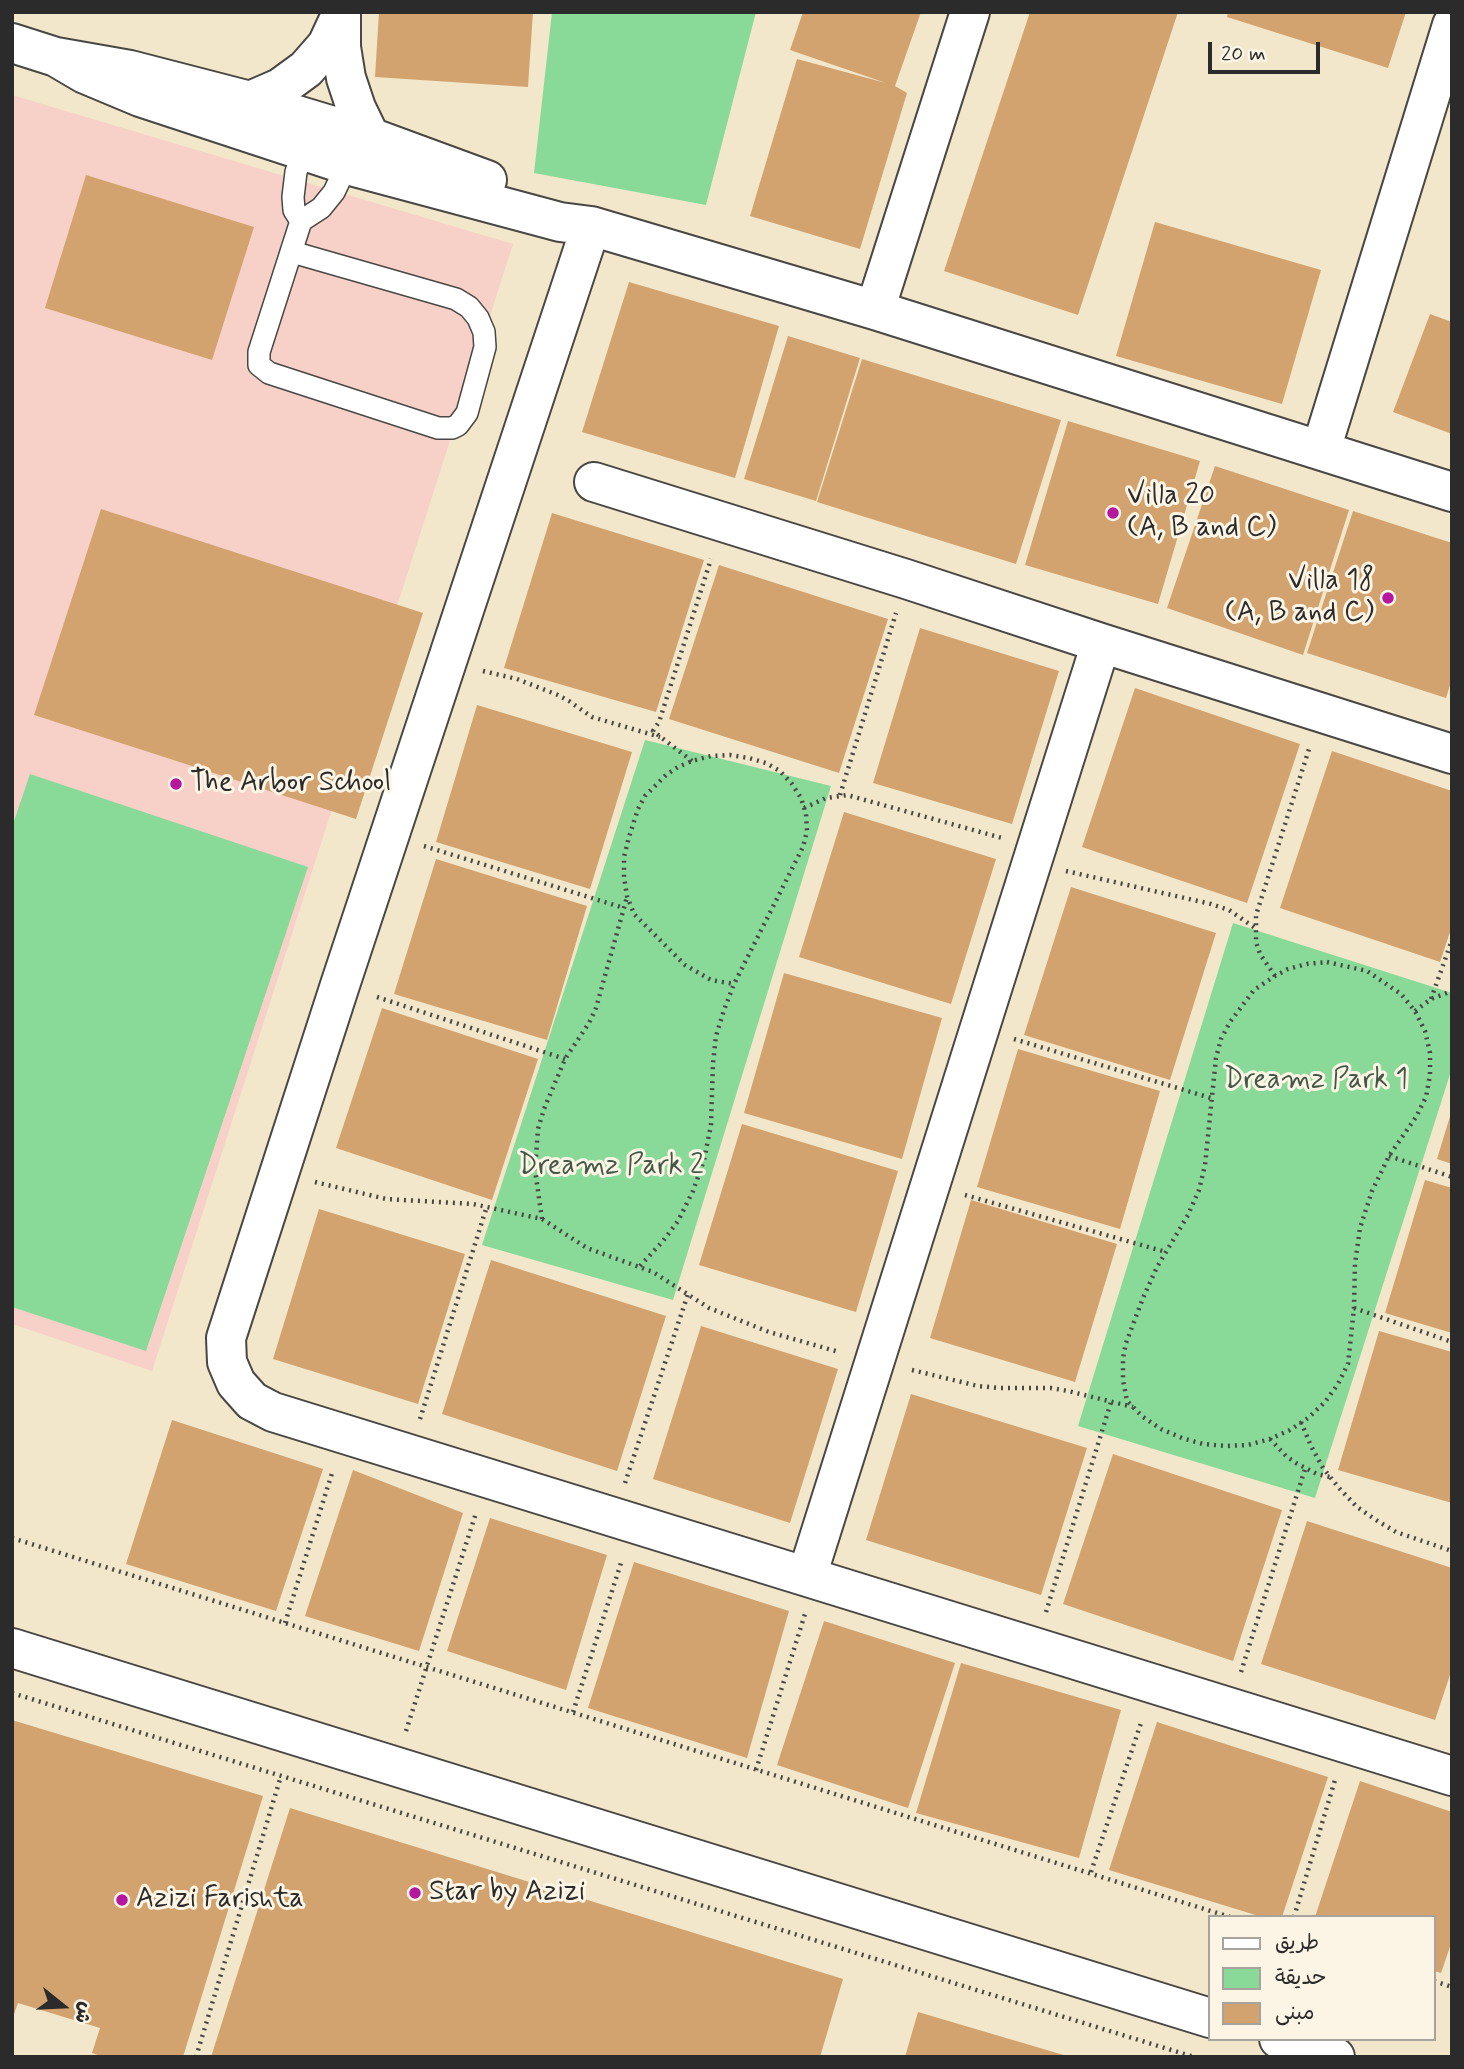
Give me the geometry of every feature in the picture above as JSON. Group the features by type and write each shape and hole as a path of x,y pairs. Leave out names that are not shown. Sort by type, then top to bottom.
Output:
{"street":[{"path":"875,310 970,12"},
{"path":"250,101 280,89 306,69 327,45 341,14"},
{"path":"341,14 341,47 346,78 356,108 359,151"},
{"path":"1321,450 1452,25"},
{"path":"12,43 56,57 130,70 250,101 359,151 553,205 591,226 875,310 1452,492"},
{"path":"56,57 116,88 303,151 359,151"},
{"path":"591,226 226,1338 227,1362 236,1383 252,1401 273,1412 1452,1776"},
{"path":"594,482 1452,754"},
{"path":"811,1577 875,1362 1101,643"},
{"path":"12,1648 1208,2017"},
{"path":"1285,2041 1335,2057"}],"lane":[{"path":"301,221 295,210 293,197 296,172 303,151"},
{"path":"292,252 456,299 469,307 484,332 485,347 467,413 458,425 438,428 263,370 259,365 259,352 301,221 321,208 359,151"}],"path":[{"path":"692,761 653,731 659,722 724,522"},
{"path":"840,795 906,579"},
{"path":"482,670 517,679 558,695 592,717 662,738"},
{"path":"1275,976 1260,954 1256,942 1256,915 1321,712"},
{"path":"640,1266 678,1221 693,1191 704,1160 711,1125 716,1036 724,1010 734,984 803,848 807,831 801,798 780,771 766,763 730,755 711,756 692,761 666,775 655,785 638,809 624,857 624,877 634,914 685,965 711,981 734,984"},
{"path":"804,807 826,798 855,796 1034,855 1211,904 1229,910 1255,928"},
{"path":"390,835 624,908"},
{"path":"542,1219 535,1170 538,1129 565,1059 596,1008 627,896"},
{"path":"1432,999 1452,940"},
{"path":"1327,962 1367,971 1384,981 1401,994 1425,1031 1430,1053 1430,1075 1426,1097 1416,1117 1389,1156 1372,1191 1360,1228 1354,1264 1354,1308 1348,1364 1338,1384 1325,1402 1301,1422 1270,1439 1248,1445 1203,1444 1161,1429 1127,1401 1123,1358 1143,1298 1199,1191 1205,1165 1216,1058 1221,1040 1230,1021 1254,990 1275,976 1288,969 1327,962"},
{"path":"340,985 565,1059"},
{"path":"1415,1012 1432,999 1452,991"},
{"path":"979,1029 1211,1098"},
{"path":"1389,1156 1452,1177"},
{"path":"279,1173 386,1199 487,1206 542,1219 587,1248 640,1266 709,1308 769,1332 875,1362 978,1386 1051,1388 1134,1407"},
{"path":"930,1185 1166,1252"},
{"path":"410,1454 487,1206"},
{"path":"573,1712 688,1294"},
{"path":"1354,1308 1452,1342"},
{"path":"1035,1647 1111,1402"},
{"path":"1301,1422 1311,1446 1330,1477 1357,1507 1396,1532 1452,1551"},
{"path":"285,1623 344,1434"},
{"path":"1270,1439 1286,1456 1306,1469 1330,1477"},
{"path":"1230,1706 1306,1469"},
{"path":"395,1766 487,1479"},
{"path":"12,1538 1224,1915"},
{"path":"755,1770 811,1577"},
{"path":"1091,1872 1154,1684"},
{"path":"12,1693 1194,2057"},
{"path":"1295,1915 1347,1743"},
{"path":"196,2057 281,1776"}],"shaded area":[{"name":"The Arbor School","path":"12,95 513,244 152,1371 12,1324"}],"green space":[{"path":"552,12 756,12 706,205 534,173"},
{"name":"Dreamz Park 2","path":"645,740 831,786 673,1300 482,1245"},
{"path":"30,774 308,867 146,1351 12,1307 12,827"},
{"name":"Dreamz Park 1","path":"1233,923 1452,993 1452,1068 1315,1498 1078,1426"}],"building":[{"path":"379,12 533,12 528,87 375,77"},
{"path":"803,12 921,12 895,86 907,93 860,249 750,216 797,59 886,83 790,50"},
{"path":"1030,12 1178,12 1078,315 944,271"},
{"path":"1228,12 1406,12 1388,68 1227,17"},
{"path":"86,175 254,227 212,360 45,308"},
{"path":"1155,222 1321,270 1282,404 1116,356"},
{"path":"629,282 779,326 735,478 582,432"},
{"path":"1430,314 1452,322 1452,434 1393,412"},
{"path":"788,336 860,358 816,501 744,479"},
{"path":"862,359 1061,420 1016,564 817,502"},
{"name":"Villa 20 (A, B and C)","path":"1068,421 1200,461 1158,604 1025,565"},
{"path":"1215,466 1349,510 1303,655 1167,608"},
{"path":"101,509 423,613 356,819 34,715"},
{"name":"Villa 18 (A, B and C)","path":"1353,511 1452,543 1452,679 1446,698 1307,653"},
{"path":"552,513 704,560 656,712 504,668"},
{"path":"719,565 888,619 839,773 669,719"},
{"path":"920,628 1059,671 1012,824 873,783"},
{"path":"1135,688 1300,744 1247,903 1082,847"},
{"path":"477,705 632,752 590,889 436,842"},
{"path":"1332,751 1452,791 1452,926 1440,962 1280,908"},
{"path":"844,812 996,859 951,1004 799,957"},
{"path":"436,859 587,906 547,1040 394,994"},
{"path":"1071,887 1216,933 1170,1080 1024,1035"},
{"path":"784,973 942,1018 902,1159 744,1113"},
{"path":"382,1008 538,1059 492,1200 336,1148"},
{"path":"1018,1049 1160,1091 1120,1229 977,1187"},
{"path":"1452,1113 1452,1164 1437,1159"},
{"path":"742,1124 898,1171 856,1312 699,1265"},
{"path":"1425,1180 1452,1188 1452,1333 1385,1313"},
{"path":"971,1200 1117,1244 1075,1382 930,1338"},
{"path":"319,1209 465,1254 418,1404 273,1359"},
{"path":"491,1260 666,1316 617,1471 442,1414"},
{"path":"701,1326 838,1369 790,1523 653,1479"},
{"path":"1379,1331 1452,1352 1452,1503 1338,1470"},
{"path":"911,1394 1087,1448 1041,1595 866,1540"},
{"path":"172,1420 323,1469 276,1611 126,1564"},
{"path":"1113,1454 1282,1510 1233,1661 1063,1604"},
{"path":"353,1470 463,1513 419,1651 305,1616"},
{"path":"490,1518 607,1555 566,1690 447,1651"},
{"path":"1307,1521 1452,1568 1452,1669 1435,1720 1261,1664"},
{"path":"634,1562 789,1611 747,1758 588,1708"},
{"path":"824,1621 955,1663 908,1808 777,1765"},
{"path":"961,1663 1121,1710 1079,1858 916,1813"},
{"name":"Azizi Farishta","path":"12,1720 263,1796 183,2057 103,2057 92,2053 100,2028 18,2003 12,2020"},
{"path":"1157,1722 1328,1777 1283,1915 1255,1915 1109,1870"},
{"path":"1360,1781 1452,1812 1452,1941 1441,1973 1436,1972 1436,1915 1316,1915"},
{"name":"Star by Azizi","path":"290,1808 843,1979 820,2057 211,2057"},
{"path":"918,2012 1067,2056 1067,2057 905,2057"}],"place":[{"name":"Villa 20 (A, B and C)","path":"1113,513"},
{"name":"Villa 18 (A, B and C)","path":"1388,598"},
{"name":"The Arbor School","path":"176,784"},
{"name":"Star by Azizi","path":"415,1893"},
{"name":"Azizi Farishta","path":"122,1900"}]}
